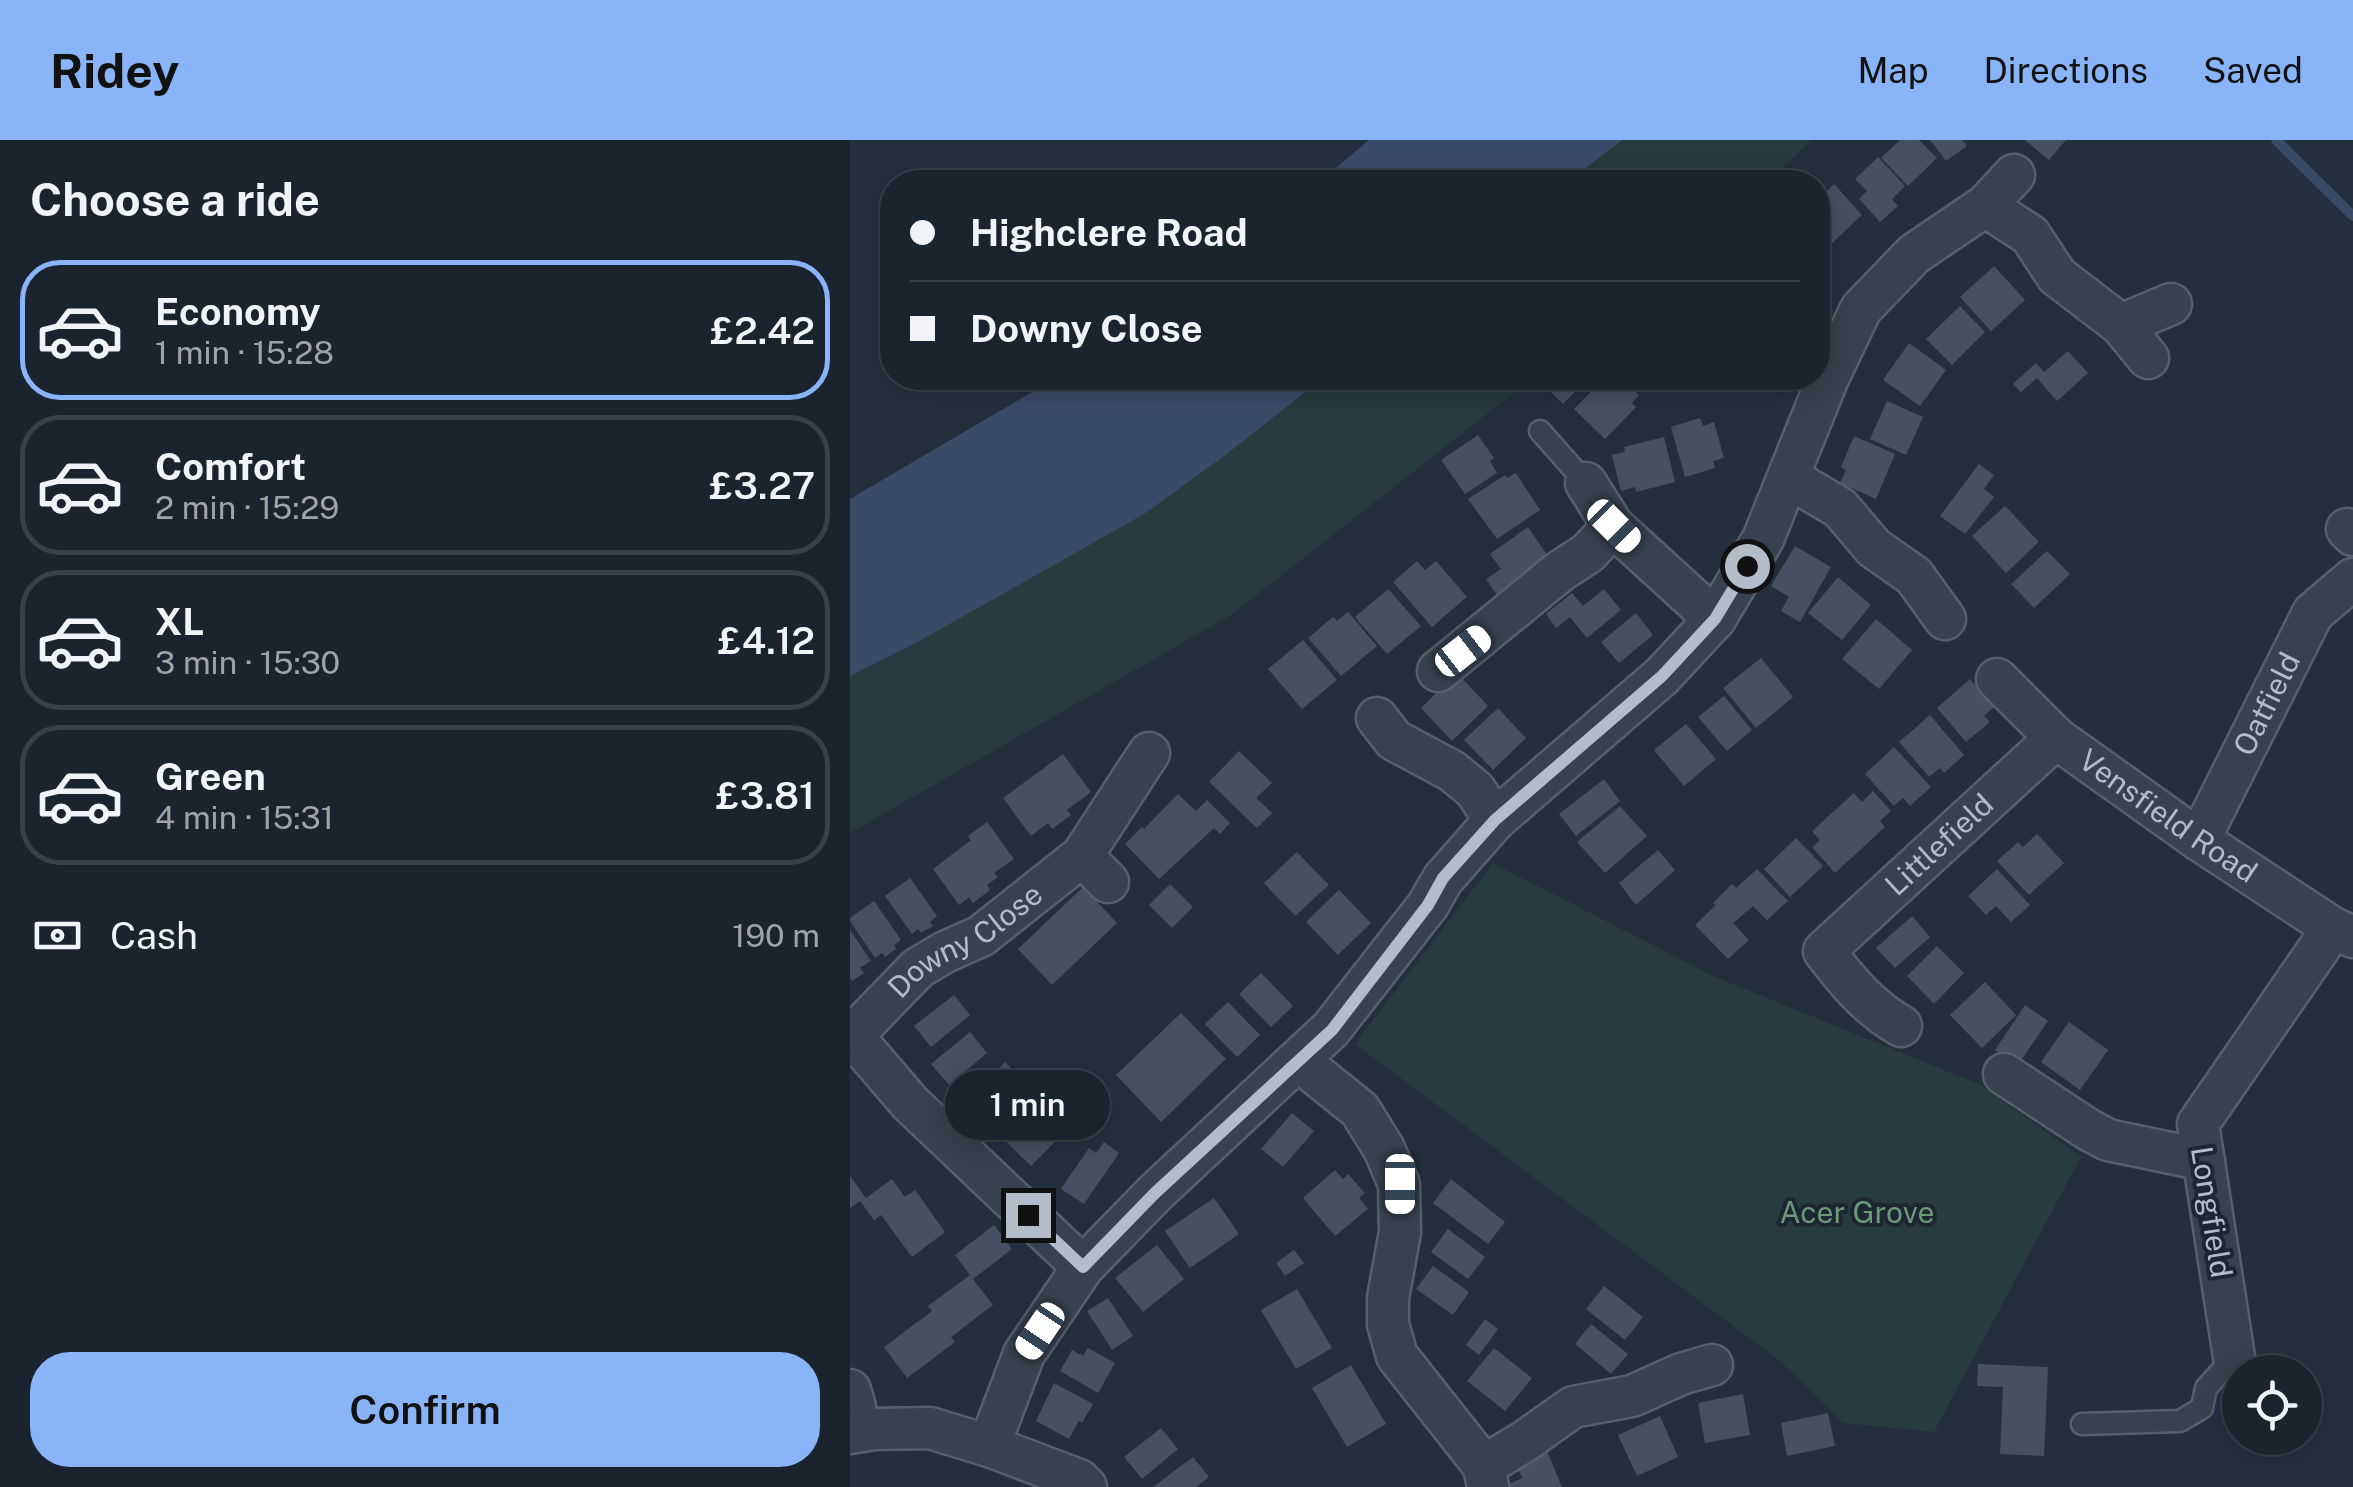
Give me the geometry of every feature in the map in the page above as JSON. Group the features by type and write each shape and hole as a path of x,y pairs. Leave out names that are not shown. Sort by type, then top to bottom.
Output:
{"street":[{"path":"1830,374 1860,309 1914,254 1985,206 2014,176"},
{"path":"1985,206 2030,235 2057,276 2121,325 2148,358"},
{"path":"2121,325 2171,304"},
{"path":"989,1446 1024,1354 1083,1267 1155,1193 1332,1030 1428,905 1443,878 1495,820 1662,676 1715,619 1763,539 1823,390"},
{"path":"1790,478 1840,508 1874,548 1914,576 1944,619"},
{"path":"1586,483 1601,540 1715,619"},
{"path":"1438,670 1601,540"},
{"name":"Oatfield","path":"2199,840 2313,613 2353,578"},
{"name":"Vensfield Road","path":"1997,679 2056,738 2199,840 2343,932"},
{"path":"1377,718 1394,740 1452,771 1475,790 1495,820"},
{"name":"Littlefield","path":"1901,1026 1860,996 1824,951 2056,738"},
{"name":"Downy Close","path":"1083,1267 910,1102 852,1034 918,968 981,936 1095,868 1149,753"},
{"name":"Longfield","path":"2234,1355 2198,1124 2343,932"},
{"path":"1299,1061 1360,1110 1400,1184 1400,1232 1388,1298 1388,1324 1397,1356 1486,1476 1573,1407 1632,1396 1688,1361"},
{"path":"2004,1074 2108,1140 2204,1160"},
{"path":"850,1390 855,1407 853,1432 930,1428 1079,1480 1086,1487"}],"lane":[{"path":"1540,431 1586,483"},
{"path":"2082,1424 2180,1422 2202,1408 2206,1388 2222,1370"}],"green space":[{"path":"1622,140 1811,140 1781,170 1583,170"},
{"path":"1308,390 1518,390 1231,615 850,833 850,676 916,643 1227,454"},
{"name":"Acer Grove","path":"1493,863 1713,976 1981,1085 2081,1157 1934,1432 1843,1423 1780,1361 1355,1044"}],"water":[{"path":"1369,140 1622,140 1583,170 1333,170"},
{"path":"1036,390 1308,390 1144,514 850,676 850,499"}],"building":[{"path":"1900,140 1919,140 1937,158 1908,186 1881,158"},
{"path":"1930,140 1962,140 1967,146 1946,161"},
{"path":"2025,140 2066,140 2049,160"},
{"path":"1878,157 1905,186 1892,199 1898,206 1880,222 1859,199 1867,191 1855,179"},
{"path":"1834,184 1862,215 1831,244 1830,243 1830,188"},
{"path":"1994,266 2025,300 1991,331 1960,297"},
{"path":"1960,306 1985,332 1952,365 1926,339"},
{"path":"1909,343 1946,370 1920,406 1883,380"},
{"path":"2068,351 2088,373 2057,401 2037,378 2021,392 2013,384 2036,363 2044,372"},
{"path":"1549,390 1577,390 1563,404"},
{"path":"1593,390 1634,390 1639,395 1632,403 1636,407 1605,439 1574,409"},
{"path":"1887,401 1923,417 1906,455 1870,439"},
{"path":"1700,418 1703,426 1714,422 1724,458 1713,461 1715,468 1685,477 1671,427"},
{"path":"1478,435 1494,458 1490,461 1497,473 1465,494 1441,460"},
{"path":"1854,436 1895,454 1876,499 1840,483 1846,470 1841,467"},
{"path":"1664,437 1675,482 1636,492 1635,487 1621,491 1612,455 1625,452 1624,447"},
{"path":"1979,464 1994,475 1984,489 1994,497 1965,534 1940,516"},
{"path":"1516,473 1540,510 1497,539 1468,499 1505,475 1507,478"},
{"path":"2005,506 2039,542 2006,573 1972,536"},
{"path":"1528,527 1552,562 1499,598 1486,579 1501,569 1490,554"},
{"path":"1795,546 1831,567 1800,622 1781,611 1789,597 1771,586"},
{"path":"2047,551 2070,574 2034,608 2011,584"},
{"path":"1417,561 1425,570 1436,561 1467,597 1432,627 1393,582"},
{"path":"1838,577 1871,605 1842,640 1808,613"},
{"path":"1388,589 1421,626 1387,654 1355,617"},
{"path":"1604,589 1621,610 1587,638 1570,617 1556,628 1546,614 1572,593 1583,606"},
{"path":"1348,612 1377,646 1341,676 1308,638 1333,617 1337,621"},
{"path":"1636,613 1653,635 1619,663 1601,642"},
{"path":"1876,619 1912,650 1879,689 1842,659"},
{"path":"1303,640 1337,680 1302,709 1268,669"},
{"path":"1761,658 1793,697 1756,728 1723,688"},
{"path":"1457,673 1488,706 1452,741 1421,708"},
{"path":"1970,679 1994,707 1984,716 1990,722 1966,742 1937,708"},
{"path":"1724,696 1752,730 1727,751 1698,717"},
{"path":"1498,708 1526,738 1493,770 1464,740"},
{"path":"1930,715 1964,755 1944,773 1940,768 1929,777 1899,742"},
{"path":"1686,724 1716,759 1684,786 1654,750"},
{"path":"1894,747 1931,787 1910,806 1903,798 1894,806 1865,774"},
{"path":"1239,751 1272,783 1256,798 1272,813 1257,828 1209,782"},
{"path":"1063,754 1091,792 1067,810 1071,815 1052,829 1048,823 1031,836 1003,798"},
{"path":"1604,779 1620,801 1576,836 1559,814"},
{"path":"1873,791 1891,811 1880,821 1885,827 1835,873 1812,847 1820,840 1812,831 1854,793 1862,802"},
{"path":"1178,794 1196,811 1207,800 1230,823 1220,834 1214,828 1159,879 1125,844"},
{"path":"1620,806 1647,836 1605,873 1577,842"},
{"path":"987,822 1014,859 994,873 998,877 987,885 990,890 973,903 969,897 959,905 933,869 971,840 968,836"},
{"path":"2037,834 2064,863 2029,895 1997,861 2018,842 2023,847"},
{"path":"1796,838 1823,866 1790,897 1764,869"},
{"path":"1658,850 1675,870 1636,905 1619,883"},
{"path":"1297,852 1329,885 1295,916 1264,883"},
{"path":"1757,869 1788,901 1767,920 1753,906 1733,923 1749,940 1728,959 1695,925 1732,884 1736,888"},
{"path":"1997,869 2030,905 2011,922 1996,906 1986,915 1968,896"},
{"path":"910,878 937,916 930,922 933,926 921,933 918,929 912,934 885,896"},
{"path":"1170,884 1193,907 1172,928 1149,905"},
{"path":"1083,887 1117,923 1052,985 1018,949"},
{"path":"1339,890 1371,923 1338,955 1306,922"},
{"path":"874,901 901,940 885,957 882,953 875,958 850,921"},
{"path":"1912,916 1930,937 1895,968 1876,948"},
{"path":"850,930 871,961 860,968 864,973 852,981 850,978"},
{"path":"1937,946 1964,973 1934,1004 1907,976"},
{"path":"1261,973 1293,1006 1271,1027 1239,994"},
{"path":"1985,982 2016,1015 1982,1048 1950,1015"},
{"path":"954,995 970,1015 931,1047 914,1026"},
{"path":"1228,1002 1260,1035 1237,1057 1205,1024"},
{"path":"2025,1005 2048,1021 2018,1065 1995,1050"},
{"path":"1181,1013 1226,1059 1161,1122 1116,1075"},
{"path":"2069,1022 2108,1050 2080,1090 2041,1062"},
{"path":"970,1032 987,1053 949,1085 931,1064"},
{"path":"1005,1062 1024,1081 992,1113 973,1094"},
{"path":"1028,1100 1063,1134 1031,1166 996,1132"},
{"path":"1292,1113 1314,1131 1283,1167 1261,1149"},
{"path":"1104,1142 1119,1153 1084,1204 1061,1189 1089,1148 1096,1153"},
{"path":"1335,1170 1343,1179 1348,1174 1365,1193 1359,1198 1368,1209 1335,1236 1303,1198"},
{"path":"850,1176 866,1198 892,1179 905,1197 915,1190 945,1232 912,1257 881,1215 874,1220 860,1201 850,1208"},
{"path":"1451,1179 1505,1222 1488,1244 1433,1203"},
{"path":"1214,1198 1239,1234 1190,1268 1165,1231"},
{"path":"994,1225 1012,1249 973,1279 993,1305 951,1337 955,1342 907,1378 884,1347 932,1311 928,1306 970,1275 955,1255"},
{"path":"1448,1229 1485,1257 1468,1279 1431,1252"},
{"path":"1157,1245 1184,1279 1143,1312 1115,1278"},
{"path":"1294,1250 1304,1263 1285,1276 1276,1263"},
{"path":"1433,1266 1469,1292 1453,1315 1416,1289"},
{"path":"1604,1286 1643,1317 1625,1340 1586,1309"},
{"path":"1297,1289 1332,1348 1296,1369 1261,1310"},
{"path":"1108,1298 1133,1336 1112,1350 1087,1311"},
{"path":"1485,1319 1498,1329 1479,1355 1466,1345"},
{"path":"1591,1324 1628,1354 1611,1374 1575,1344"},
{"path":"1088,1348 1115,1363 1098,1393 1060,1371 1072,1350 1083,1356"},
{"path":"1494,1348 1532,1378 1505,1411 1467,1381"},
{"path":"1978,1364 2048,1367 2044,1456 2000,1454 2003,1387 1977,1386"},
{"path":"1351,1365 1386,1424 1347,1447 1312,1388"},
{"path":"1054,1383 1093,1404 1069,1439 1036,1421"},
{"path":"1743,1394 1750,1435 1705,1443 1698,1403"},
{"path":"1828,1413 1835,1446 1787,1456 1781,1423"},
{"path":"1660,1416 1678,1457 1637,1476 1618,1435"},
{"path":"1161,1428 1178,1449 1142,1479 1124,1457"},
{"path":"1547,1451 1562,1487 1510,1487 1522,1478 1516,1464"},
{"path":"1193,1457 1209,1477 1196,1487 1153,1487"}],"waterway":[{"path":"2276,140 2353,216"}],"route":[{"path":"1028,1215 1083,1267 1155,1193 1332,1030 1428,905 1443,878 1495,820 1662,676 1715,619 1747,566"}]}
